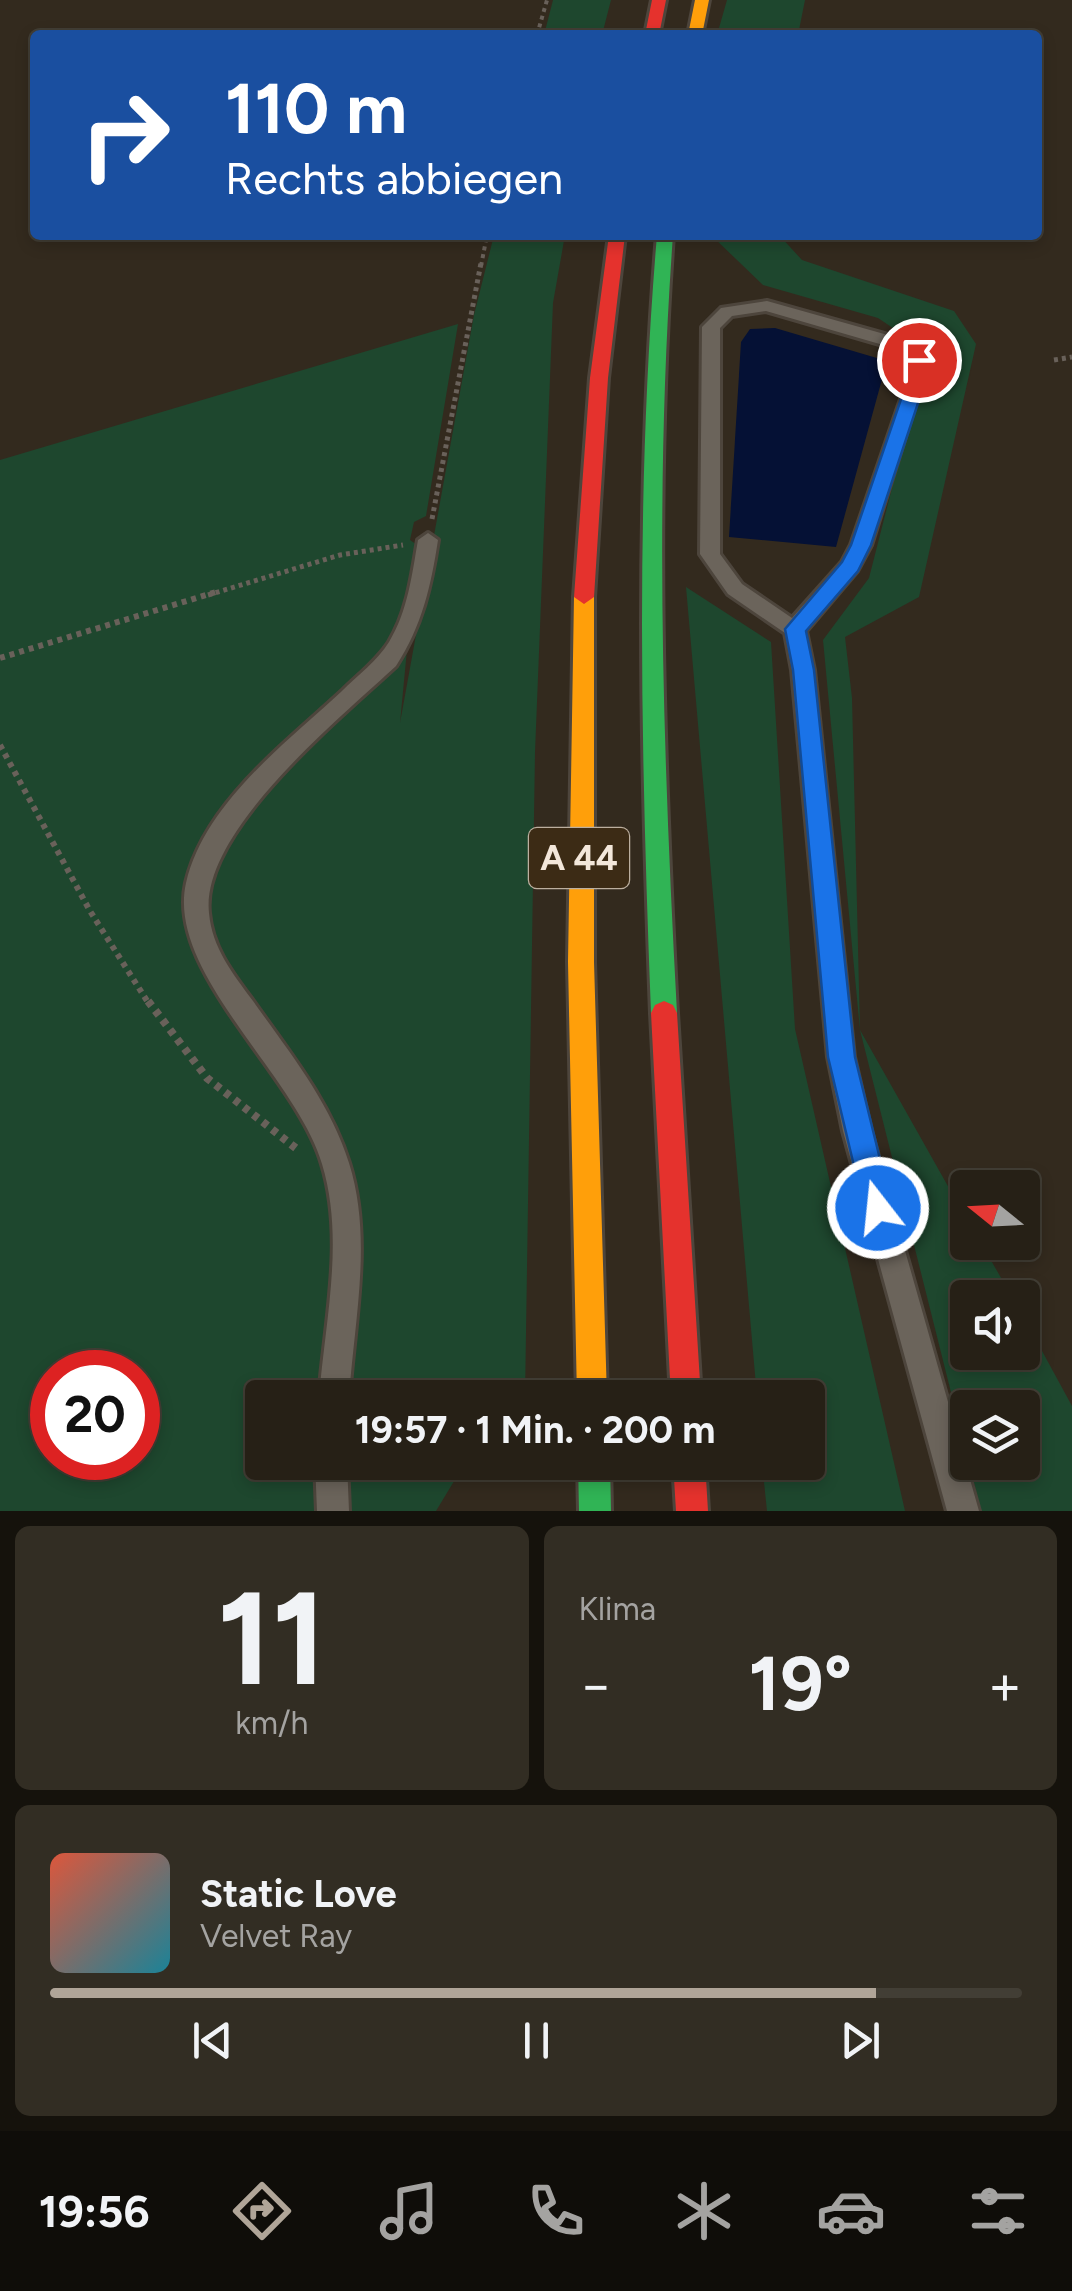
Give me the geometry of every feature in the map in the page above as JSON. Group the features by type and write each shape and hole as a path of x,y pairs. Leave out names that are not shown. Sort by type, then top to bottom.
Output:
{"highway":[{"path":"653,30 659,0"},
{"path":"696,30 702,0"},
{"name":"A 44","path":"592,1380 579,850 589,525 604,320 616,240"},
{"name":"A 44","path":"664,240 655,322 652,493 654,851 685,1380"},
{"path":"594,1480 595,1511"},
{"path":"691,1480 692,1511"}],"lane":[{"path":"748,290 767,306 896,343 910,349 919,360 920,370 861,545 850,566 796,629"},
{"path":"767,306 727,312 711,327 710,554 735,590 796,629 804,670 842,1057 857,1132 963,1511"},
{"path":"336,1380 348,1235 345,1200 335,1161 310,1105 220,976 202,942 196,907 202,868 216,836 241,802 388,660 404,638 415,615 428,540"},
{"path":"332,1480 333,1511"}],"path":[{"path":"538,30 547,0"},
{"path":"0,658 340,556 428,540 486,240"},
{"path":"1054,360 1072,357"},
{"path":"0,745 131,976 197,1067 242,1111 304,1154 335,1161"}],"green space":[{"path":"553,0 611,0 603,30 545,30"},
{"path":"727,0 805,0 799,30 718,30"},
{"path":"493,240 564,240 553,303 535,752 525,1380 245,1380 245,1480 455,1480 436,1511 0,1511 0,460 458,324 426,516 414,522 410,540 417,545 400,723 474,315"},
{"path":"716,240 784,240 802,260 954,311 976,344 919,597 845,637 852,698 860,1030 823,640 869,578 927,351 878,318 763,285"},
{"path":"686,587 771,642 795,1029 905,1511 767,1511 764,1480 825,1480 825,1380 756,1380"},
{"path":"860,1030 950,1190 950,1260 991,1260 1002,1280 950,1280 950,1370 1040,1370 1040,1347 1072,1406 1072,1511 981,1511 973,1480 1040,1480 1040,1390 950,1390"}],"water":[{"path":"775,328 887,361 836,547 729,537 741,342 750,329"}],"traffic: fast":[{"path":"664,1013 652,721 651,527 657,332 665,240"},
{"path":"594,1480 595,1511"}],"traffic: slow":[{"path":"696,30 702,0"},
{"path":"584,597 581,962 592,1380"}],"traffic: jam":[{"path":"653,30 659,0"},
{"path":"584,597 599,378 616,240"},
{"path":"664,1013 685,1380"},
{"path":"690,1480 692,1511"}],"route":[{"path":"878,1208 842,1057 804,670 796,629 833,588 861,545 920,370 919,360"}]}
